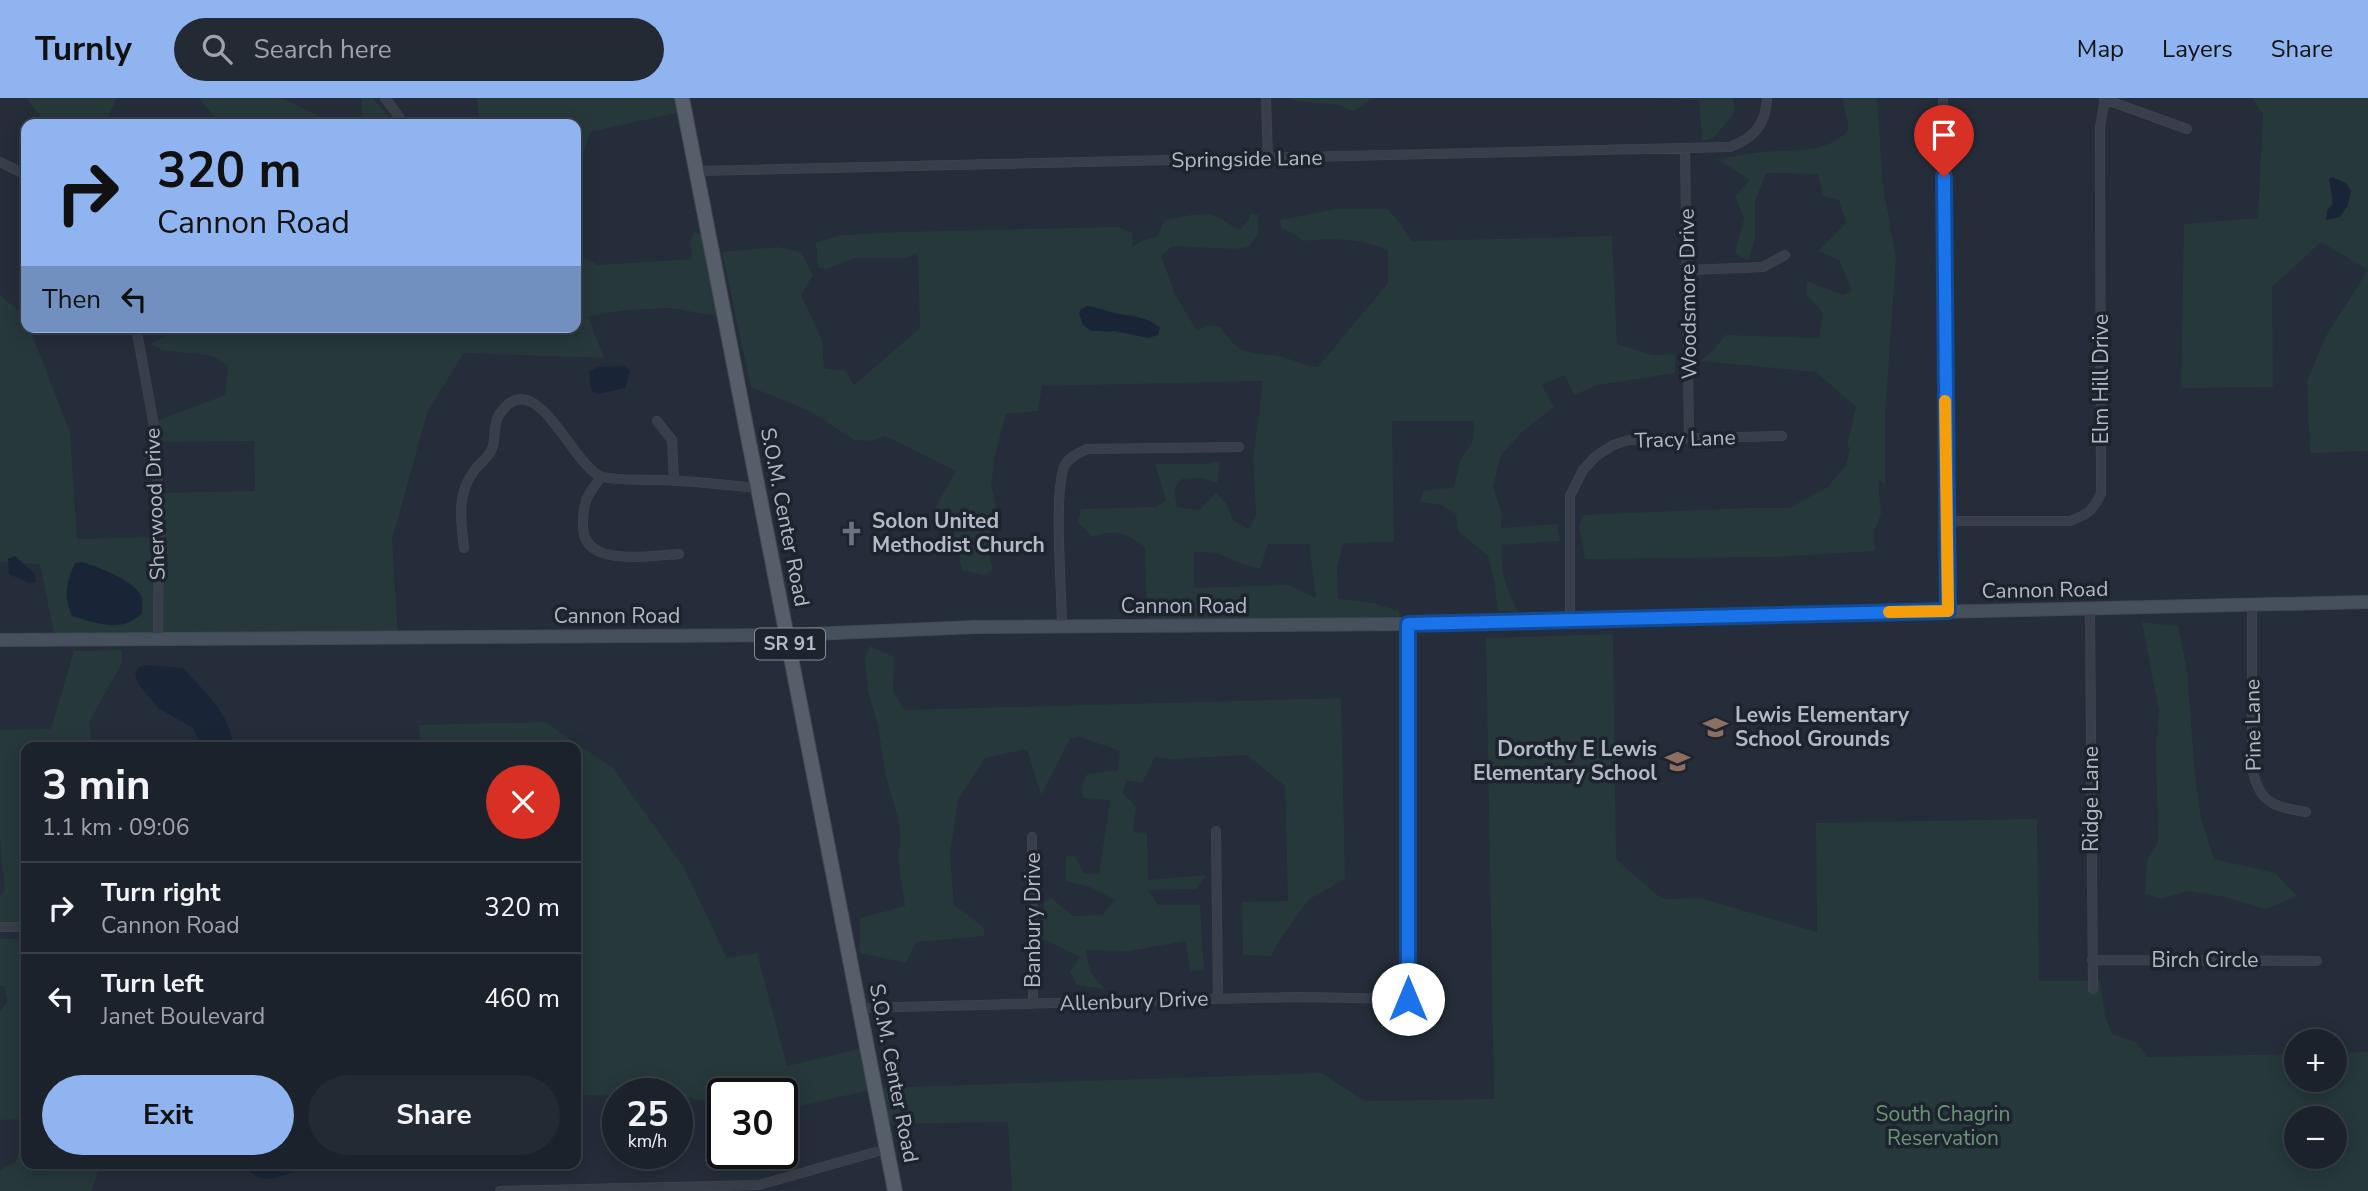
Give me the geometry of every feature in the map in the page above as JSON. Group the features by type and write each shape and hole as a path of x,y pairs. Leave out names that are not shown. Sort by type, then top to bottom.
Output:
{"main road":[{"name":"S.O.M. Center Road","path":"682,98 895,1191"},
{"name":"Cannon Road","path":"0,640 788,635 912,629 1408,624 2368,602"}],"street":[{"path":"385,98 400,119"},
{"path":"1266,98 1268,159"},
{"name":"Springside Lane","path":"697,171 1730,147 1751,137 1759,128 1766,113 1767,98"},
{"path":"1943,98 1948,611"},
{"path":"2104,99 2188,129"},
{"name":"Elm Hill Drive","path":"1946,521 2069,521 2084,517 2095,506 2101,493 2100,127 2104,99"},
{"name":"Woodsmore Drive","path":"1685,149 1689,438"},
{"path":"0,162 21,172"},
{"path":"1688,270 1763,267 1785,255"},
{"name":"Sherwood Drive","path":"137,333 156,437 159,514 158,640"},
{"path":"464,548 460,503 463,489 473,472 490,453 494,443 496,419 503,409 513,402 534,403 545,411 585,464 601,477 674,480 758,488"},
{"path":"656,421 672,440 674,480"},
{"name":"Tracy Lane","path":"1570,619 1570,496 1583,470 1596,456 1614,444 1629,440 1782,436"},
{"path":"1062,626 1059,488 1065,465 1074,455 1087,449 1239,447"},
{"path":"601,477 585,499 583,536 589,546 600,554 613,556 679,554"},
{"name":"Pine Lane","path":"2252,604 2252,767 2255,787 2268,801 2287,810 2306,812"},
{"name":"Ridge Lane","path":"2090,610 2093,989"},
{"name":"Allenbury Drive","path":"860,1009 1296,997 1408,999 1408,624"},
{"path":"1216,831 1218,999"},
{"name":"Banbury Drive","path":"1032,836 1033,1004"},
{"path":"0,927 21,927"},
{"name":"Birch Circle","path":"2092,960 2317,961"},
{"path":"500,1191 759,1185 886,1149"}],"green space":[{"path":"26,98 117,98 106,119 43,119"},
{"path":"199,98 281,98 325,119 216,119"},
{"path":"362,98 373,98 391,119 355,119 362,116"},
{"path":"477,98 682,98 685,111 590,132 581,162 581,119 479,119"},
{"path":"1290,98 1375,98 1353,111 1338,105 1296,101"},
{"path":"1652,98 1733,98 1735,112 1713,138 1702,141 1699,100"},
{"path":"1842,98 1877,98 1883,186 1896,258 1885,414 1885,485 1878,480 1881,514 1874,532 1875,551 1772,557 1585,559 1579,526 1583,515 1789,508 1826,488 1846,466 1850,448 1847,445 1856,407 1816,372 1700,361 1713,351 1725,335 1819,338 1823,313 1806,294 1807,281 1843,295 1852,290 1839,260 1818,251 1846,223 1839,200 1823,196 1818,174 1766,173 1755,202 1755,240 1748,260 1735,254 1744,218 1735,196 1750,180 1717,159 1761,152 1808,149 1830,143 1849,129"},
{"path":"2252,98 2368,98 2368,270 2321,242 2272,287 2273,387 2181,388 2184,224 2258,218 2263,114"},
{"path":"1336,209 1387,209 1412,241 1612,236 1617,344 1653,355 1675,354 1675,373 1598,385 1574,395 1565,375 1542,385 1554,407 1523,431 1501,455 1493,487 1502,514 1501,528 1557,524 1560,541 1502,545 1505,580 1518,612 1498,611 1488,556 1458,531 1456,514 1441,505 1420,502 1423,491 1454,487 1460,461 1473,440 1474,421 1392,421 1394,542 1343,543 1337,569 1338,599 1373,603 1399,611 1400,618 1147,625 1145,547 1120,533 1092,537 1078,522 1081,509 1156,507 1166,500 1155,464 1205,464 1220,461 1217,483 1203,478 1182,479 1174,489 1177,507 1199,510 1216,493 1226,503 1233,520 1249,529 1256,516 1253,460 1263,381 1042,386 1038,411 1006,414 996,451 991,485 997,522 987,546 993,569 984,575 962,570 953,528 935,508 956,471 885,436 873,441 854,440 810,411 751,387 722,252 778,247 801,252 813,275 801,295 822,340 824,368 845,371 854,385 920,328 918,253 904,258 855,258 827,269 818,267 816,242 843,235 900,232 1118,227 1133,233 1132,247 1158,236 1164,221 1170,219 1192,215 1214,216 1239,230 1249,220 1250,214 1259,215 1258,234 1249,247 1234,249 1172,246 1161,256 1175,294 1197,331 1207,325 1220,327 1235,345 1249,352 1274,355 1318,367 1388,283 1388,250 1346,240 1303,241 1282,229 1280,220","holes":["1099,308 1117,314 1136,315 1149,338 1115,331 1102,332","1268,544 1309,544 1316,598 1289,585 1194,588 1194,552 1218,553 1260,569"]},
{"path":"694,232 701,234 716,316 671,308 626,310 588,316 604,358 464,353 428,410 392,540 398,636 55,639 40,564 0,562 0,295 21,313 21,333 31,333 70,432 77,539 158,537 158,493 255,491 254,441 156,442 154,422 225,395 228,365 212,356 162,350 151,344 169,333 581,333 581,256 598,265 692,259 690,242"},
{"path":"2368,270 2368,451 2310,453 2307,381 2326,336"},
{"path":"2142,622 2178,626 2187,670 2201,819 2214,859 2275,873 2297,896 2265,909 2225,897 2189,891 2160,899 2145,893 2147,860 2158,842 2156,748 2159,712"},
{"name":"South Chagrin Reservation","path":"1613,634 1616,859 1662,899 1700,898 1817,932 1816,823 2037,819 2039,981 2100,981 2105,1016 2112,1034 2136,1042 2147,1057 2284,1054 2284,1092 2347,1092 2347,1053 2368,1052 2368,1191 1012,1191 1008,1122 882,1124 875,1089 798,1106 798,1078 707,1078 707,1101 693,1099 693,1078 602,1078 602,1095 581,1095 581,746 613,768 683,866 727,958 757,953 787,1066 867,1047 876,1088 1321,1073 1365,1101 1494,1099 1486,638"},
{"path":"870,646 894,657 893,691 904,710 1341,698 1345,879 1308,900 1271,956 1243,955 1242,902 1288,901 1285,786 1247,755 1172,759 1155,757 1142,783 1126,780 1123,793 1136,807 1133,832 1147,833 1148,880 1206,875 1196,889 1148,890 1158,905 1200,905 1204,970 1190,971 1186,941 1129,951 1086,950 1090,971 1104,989 1077,985 1070,972 1080,957 1042,938 1044,902 1051,898 1073,916 1102,915 1115,900 1090,887 1066,881 1066,856 1075,857 1084,873 1099,874 1110,800 1083,798 1082,785 1087,774 1118,770 1120,751 1079,737 1070,739 1041,795 1027,749 985,758 958,800 950,854 954,905 983,927 985,936 916,942 906,963 860,953 860,918 905,906 898,857 901,839 898,818 886,777 878,726 868,691 865,658"},
{"path":"122,650 122,663 89,722 92,742 21,742 21,922 0,922 0,896 5,890 0,841 0,730 51,729 74,651"},
{"path":"545,722 575,742 420,742 419,725"},
{"path":"0,939 21,939 21,1119 0,1120 0,1011 7,1002 4,986 0,986"},
{"path":"21,1147 21,1169 99,1169 92,1191 0,1191 0,1170 15,1162"}],"water":[{"path":"2332,177 2346,183 2351,191 2348,205 2340,217 2326,220 2327,211 2333,203 2329,179"},
{"path":"1087,306 1149,321 1160,328 1158,335 1148,338 1115,331 1091,331 1083,325 1079,313"},
{"path":"624,366 630,370 625,388 597,394 591,390 589,372 598,367"},
{"path":"15,556 35,574 36,582 29,583 9,574 8,559"},
{"path":"82,562 115,575 137,590 141,596 142,613 118,625 100,624 72,616 67,602 68,583 75,563"},
{"path":"148,665 183,668 221,713 233,742 200,742 193,728 158,708 138,683 135,674 139,667"},
{"path":"249,1169 300,1169 269,1179 263,1179"}],"slow traffic":[{"path":"1889,612 1948,611 1945,401"}],"place":[{"name":"Solon United Methodist Church","path":"852,533"},
{"name":"Lewis Elementary School Grounds","path":"1715,727"},
{"name":"Dorothy E Lewis Elementary School","path":"1677,761"}],"route":[{"path":"1408,999 1408,624 1948,611 1944,177"}]}
